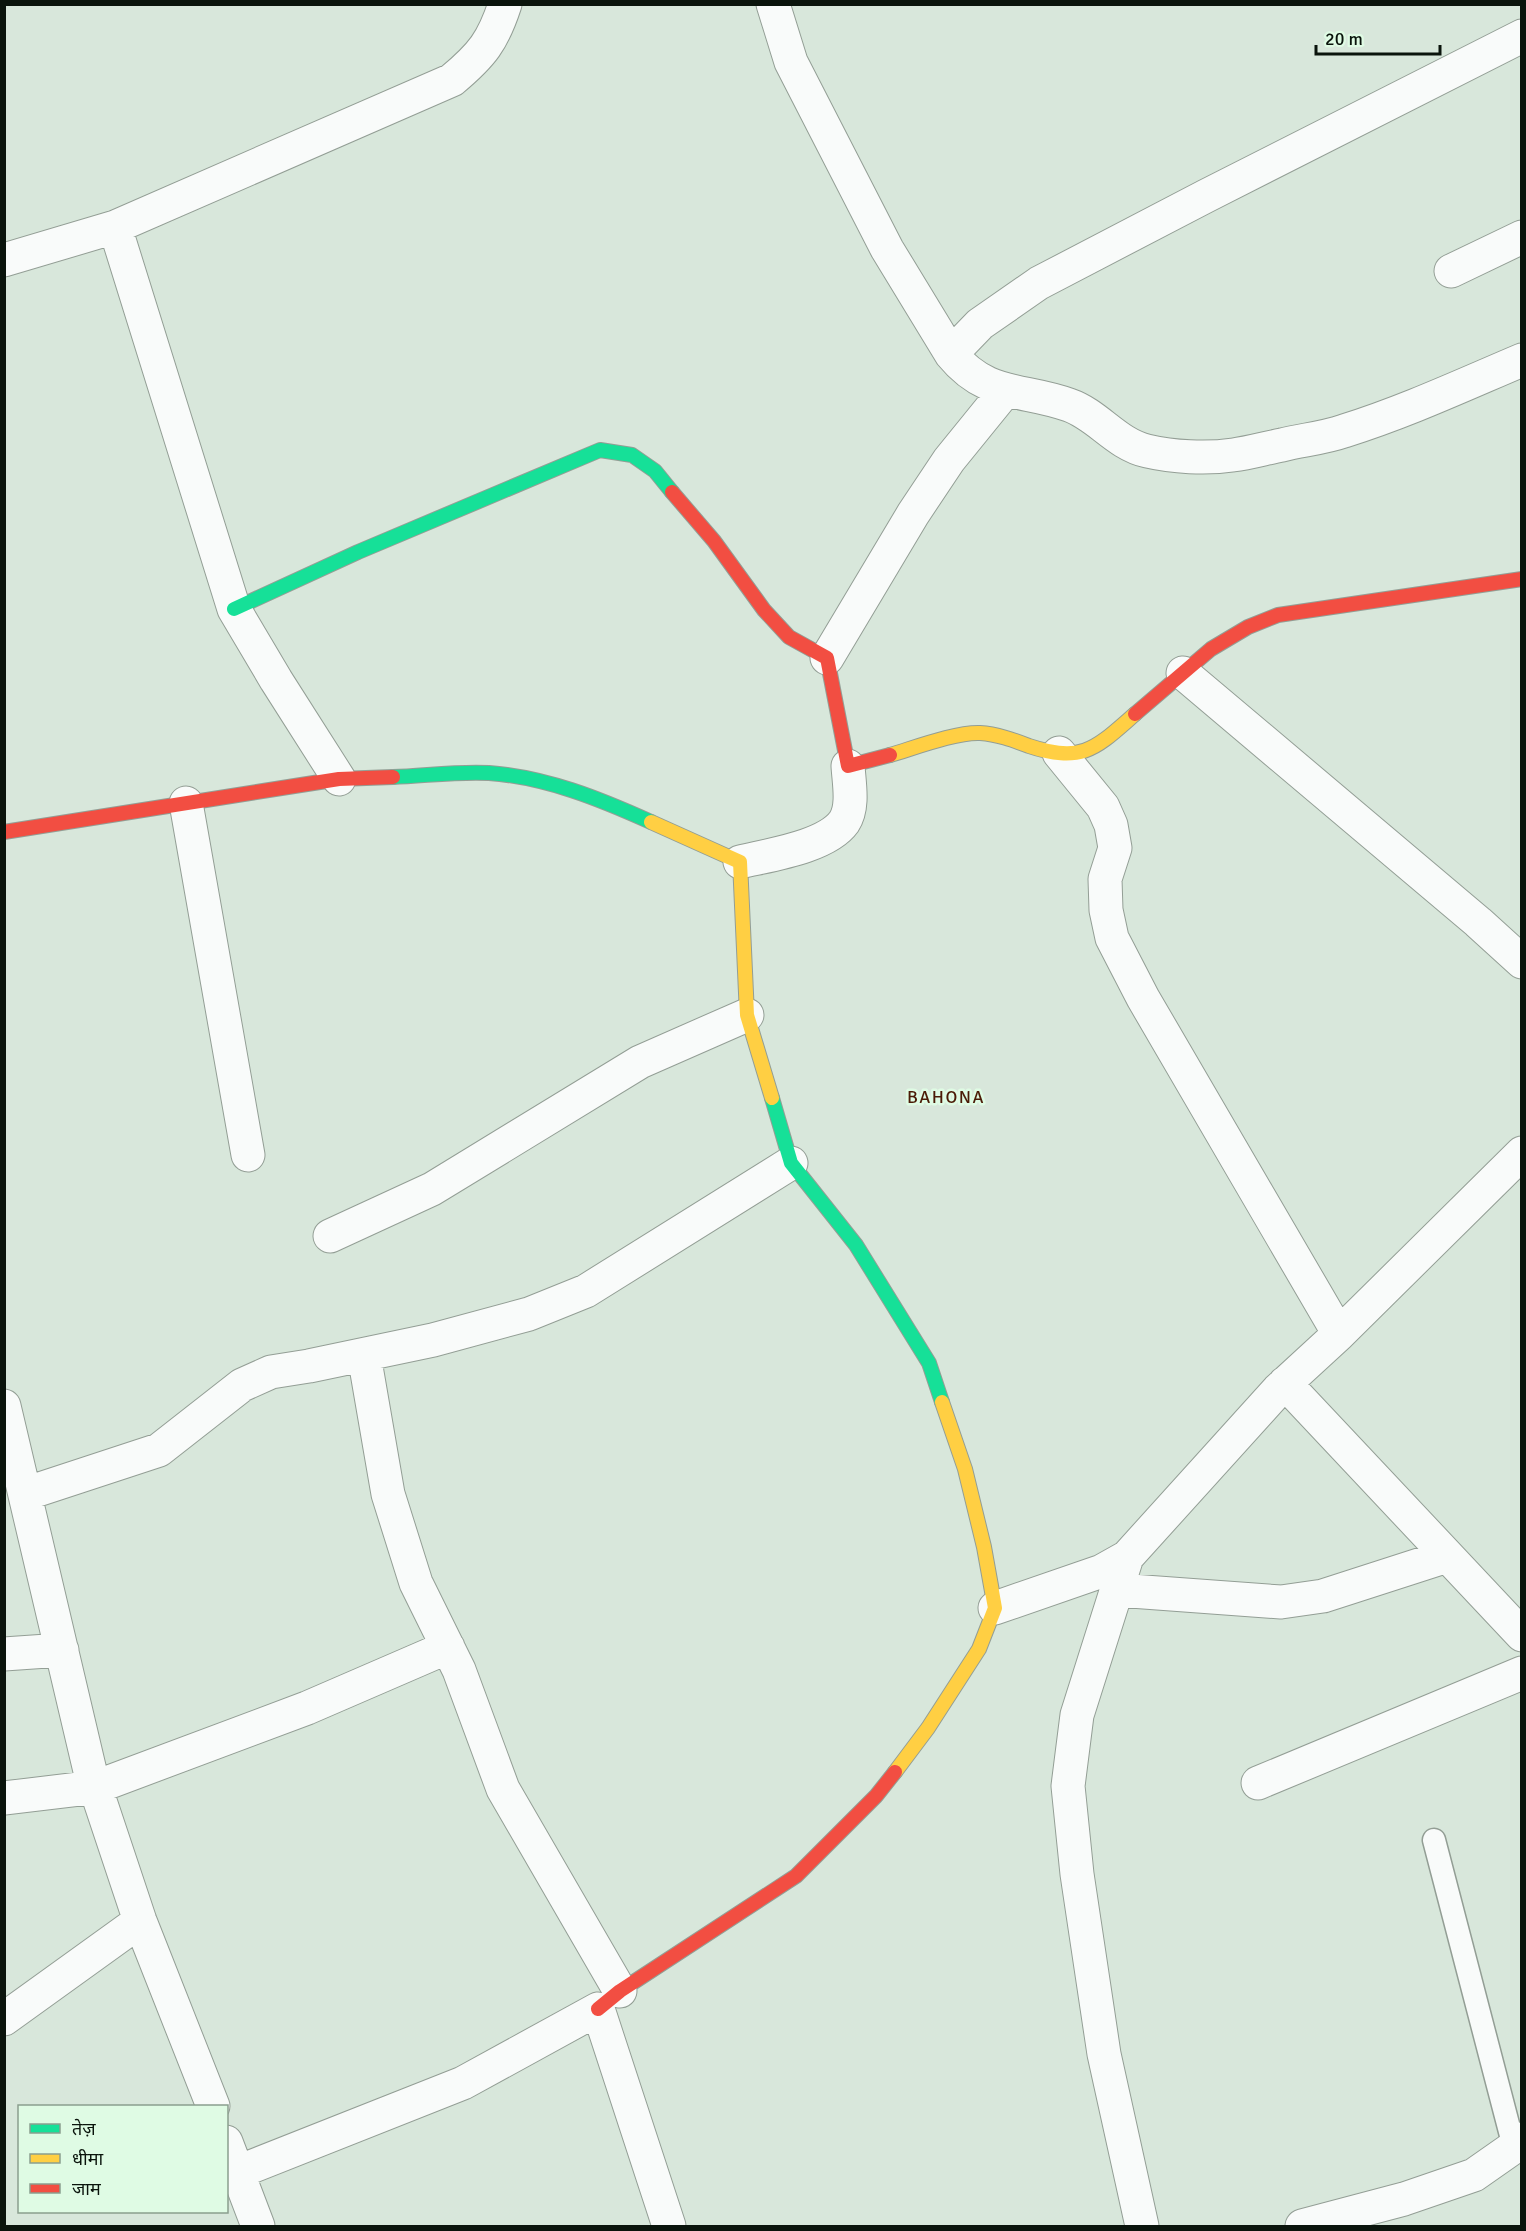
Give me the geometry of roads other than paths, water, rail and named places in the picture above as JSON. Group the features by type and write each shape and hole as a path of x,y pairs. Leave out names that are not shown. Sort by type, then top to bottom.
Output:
{"street":[{"path":"4,260 115,227 452,80 471,65 488,46 498,27 505,4"},
{"path":"772,4 791,62 882,239 951,354 964,369 1005,391 1050,398 1072,406 1086,413 1125,442 1145,450 1177,456 1232,455 1343,432 1454,390 1521,360"},
{"path":"951,354 980,324 1039,283 1521,36"},
{"path":"115,227 234,609 339,779"},
{"path":"1451,271 1521,237"},
{"path":"4,831 339,779 489,773 550,784 607,802 740,862 806,845 830,834 845,821 850,800 848,766 827,658 913,514 949,460 1005,391"},
{"path":"234,609 358,552 600,450 632,455 655,471 714,541 764,610 789,636 827,658"},
{"path":"848,766 956,736 978,733 1000,736 1059,753 1085,752 1103,742 1211,649 1248,627 1278,615 1521,579"},
{"path":"1183,673 1478,922 1521,962"},
{"path":"1059,753 1103,807 1111,825 1115,848 1105,879 1106,910 1112,938 1143,998 1339,1334"},
{"path":"186,803 248,1155"},
{"path":"238,2172 463,2084 609,2000 796,1876 876,1796 928,1728 979,1649 995,1608 984,1547 965,1468 929,1363 856,1245 791,1163 747,1015 740,862"},
{"path":"330,1236 432,1189 640,1062 747,1015"},
{"path":"995,1608 1102,1571 1127,1557 1285,1383 1339,1334 1521,1153"},
{"path":"25,1494 159,1450 242,1385 271,1372 433,1340 529,1314 586,1291 791,1163"},
{"path":"364,1355 388,1494 416,1583 459,1670 503,1789 609,2000 669,2226"},
{"path":"1285,1383 1521,1635"},
{"path":"4,1406 90,1771 140,1921 213,2105"},
{"path":"1117,1590 1281,1602 1323,1596 1448,1556"},
{"path":"1127,1557 1077,1715 1068,1786 1077,1874 1104,2054 1142,2226"},
{"path":"4,1798 96,1787 307,1708 448,1647"},
{"path":"4,1654 62,1650"},
{"path":"1258,1784 1521,1672"},
{"path":"4,2019 140,1921"},
{"path":"1302,2226 1404,2199 1474,2175 1518,2143"},
{"path":"228,2147 258,2226"}],"lane":[{"path":"1434,1840 1518,2143"}],"district":[{"name":"BAHONA","path":"946,1097"}]}
